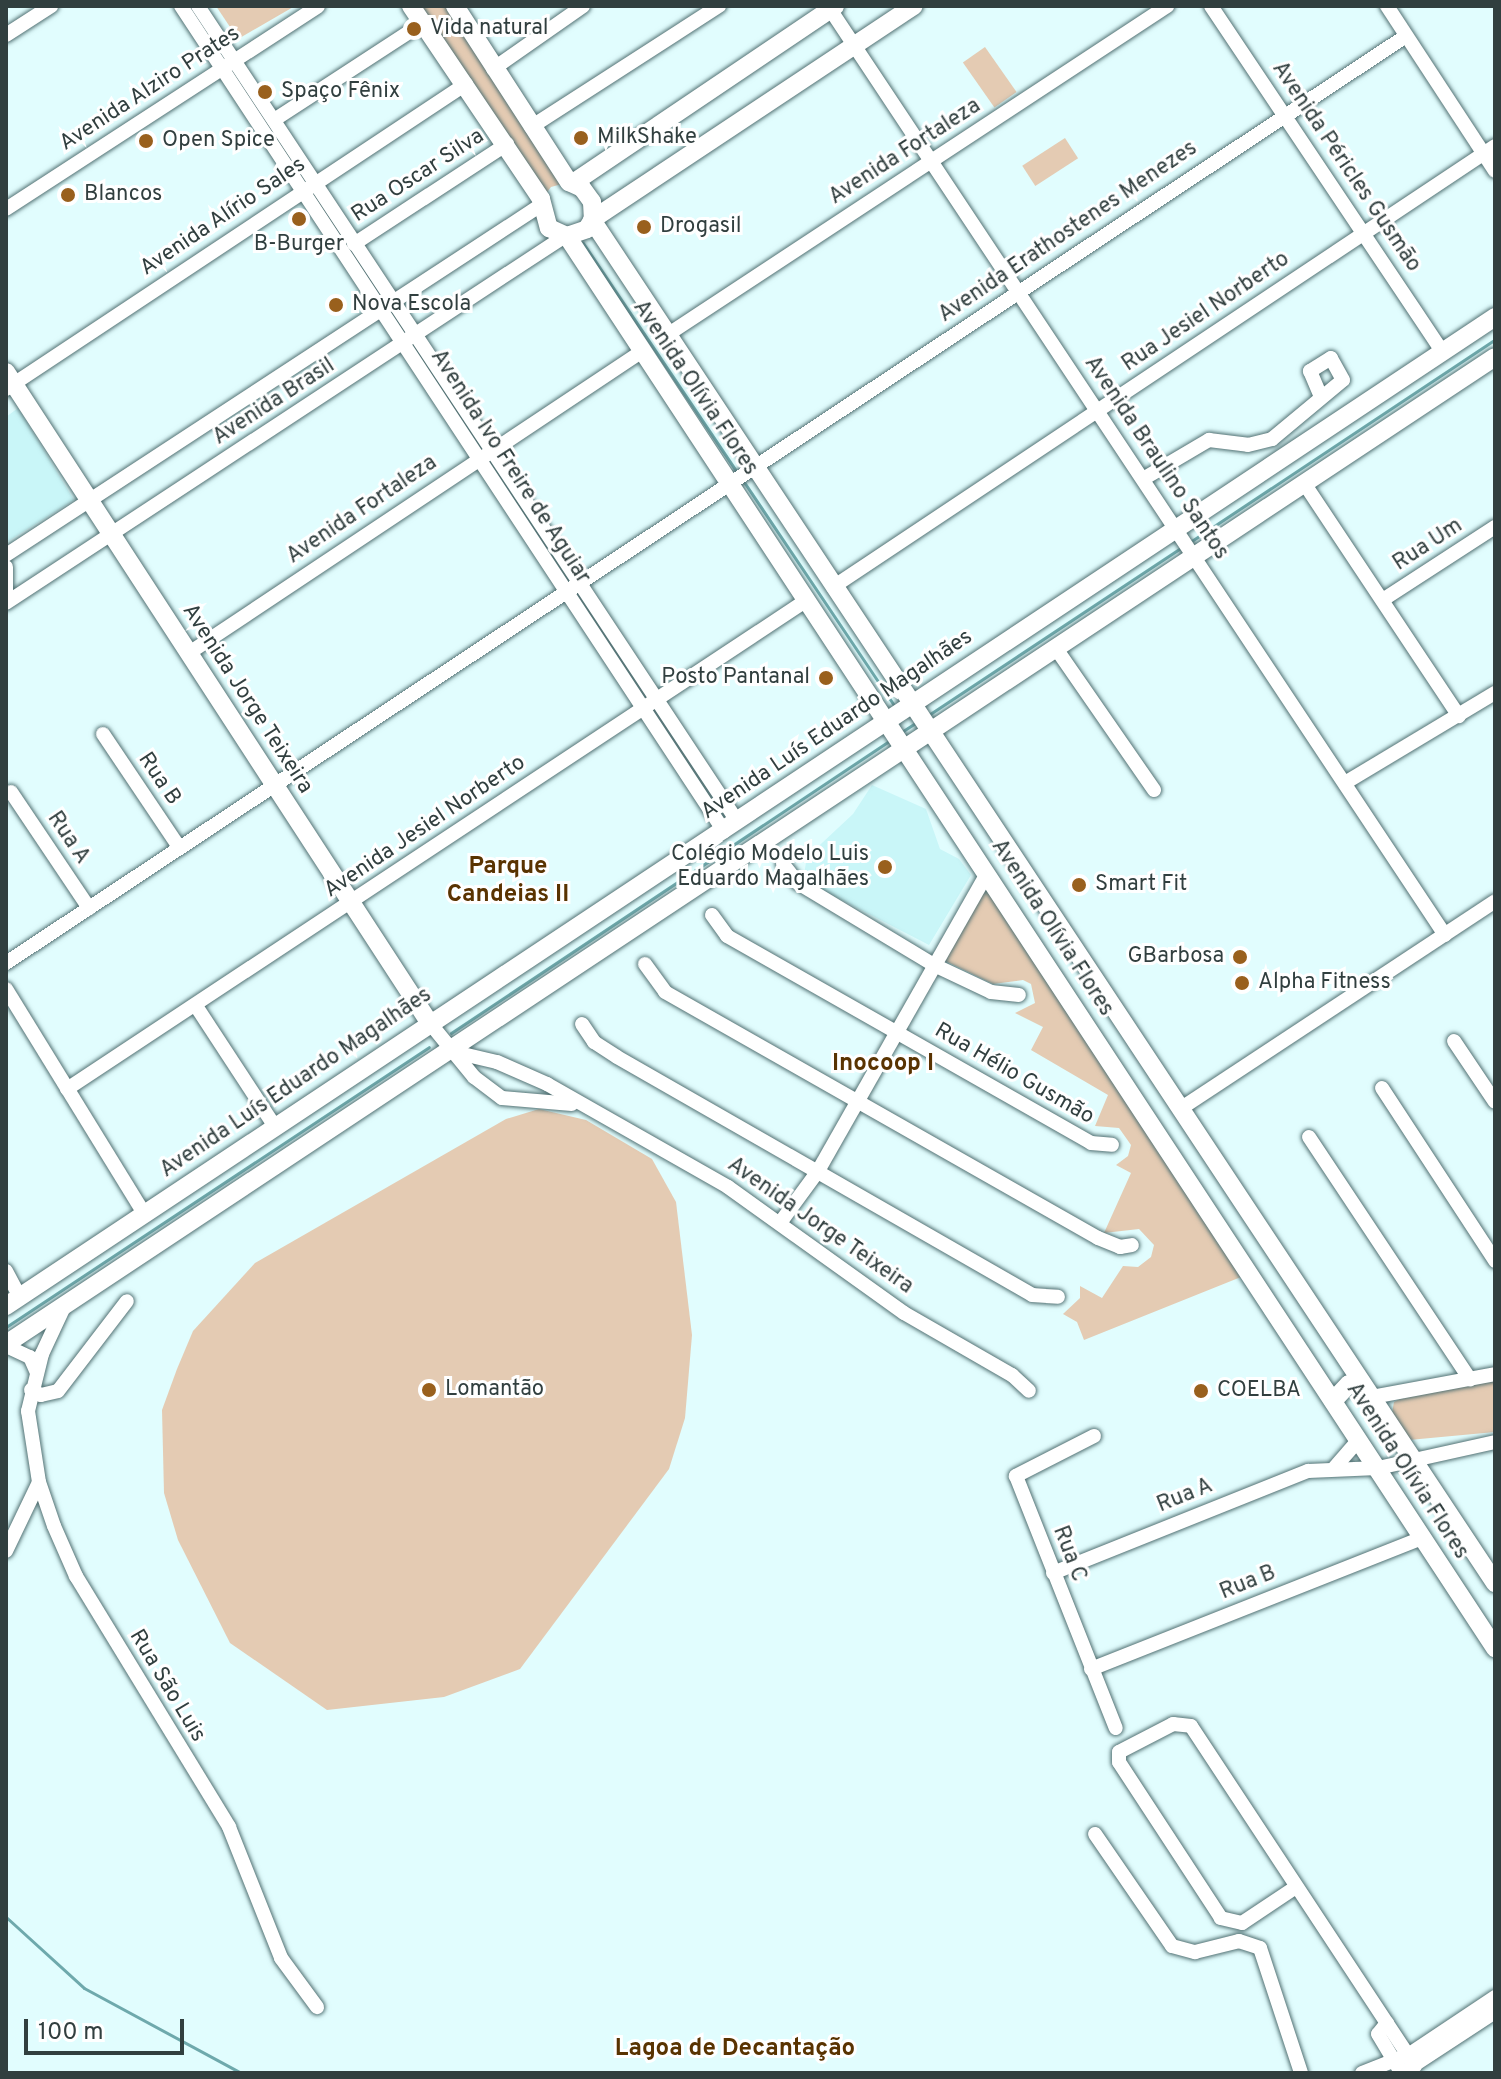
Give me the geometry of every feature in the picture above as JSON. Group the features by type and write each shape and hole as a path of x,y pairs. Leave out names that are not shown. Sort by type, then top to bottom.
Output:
{"main road":[{"name":"Avenida Olívia Flores","path":"411,6 507,144 541,202 549,228 564,236 730,483 1495,1648"},
{"name":"Avenida Olívia Flores","path":"455,6 531,127 571,182 592,202 593,220 667,335 1495,1583"},
{"name":"Avenida Brasil","path":"564,236 587,229 593,220 914,6"},
{"name":"Avenida Brasil","path":"541,202 551,187 571,182 831,7"},
{"name":"Avenida Luís Eduardo Magalhães","path":"13,1302 274,1125 1177,531 1495,317"},
{"path":"6,1345 452,1054 931,732 1191,551 1304,483 1495,357"},
{"name":"Avenida Jorge Teixeira","path":"9,382 429,1022"},
{"path":"1019,922 1039,916 1043,898"},
{"path":"1038,950 1049,933 1066,934"},
{"path":"1333,1401 1349,1384 1367,1390"}],"street":[{"name":"Avenida Ivo Freire de Aguiar","path":"181,6 274,120 307,186 354,244 387,306"},
{"name":"Avenida Ivo Freire de Aguiar","path":"198,6 228,64 307,186 486,455 657,700 730,826"},
{"name":"Avenida Alziro Prates","path":"6,209 318,6"},
{"path":"493,69 583,6"},
{"path":"531,127 719,6"},
{"name":"Avenida Fortaleza","path":"667,335 1167,6"},
{"name":"Avenida Péricles Gusmão","path":"1211,6 1365,232 1443,353"},
{"path":"1387,6 1489,150 1495,171"},
{"path":"6,35 47,7"},
{"name":"Avenida Braulino Santos","path":"831,7 1445,935"},
{"path":"274,120 423,23"},
{"name":"Avenida Erathostenes Menezes","path":"730,483 1406,36"},
{"name":"Avenida Alírio Sales","path":"9,382 466,84"},
{"name":"Rua Oscar Silva","path":"354,244 507,144"},
{"name":"Rua Jesiel Norberto","path":"833,587 1489,150"},
{"name":"Avenida Brasil","path":"6,555 541,202"},
{"name":"Avenida Brasil","path":"6,601 113,537 564,236"},
{"name":"Avenida Fortaleza","path":"189,653 641,352"},
{"path":"1143,479 1209,440 1248,445 1272,439 1321,397"},
{"name":"Avenida Ivo Freire de Aguiar","path":"486,455 564,591 642,709 730,826"},
{"path":"6,963 730,483"},
{"path":"1304,483 1459,716"},
{"name":"Rua Um","path":"1384,599 1495,527"},
{"path":"6,567 6,601"},
{"name":"Avenida Jesiel Norberto","path":"67,1089 807,600"},
{"path":"1055,647 1154,790"},
{"path":"1345,783 1495,693"},
{"name":"Rua B","path":"103,734 179,847"},
{"name":"Rua A","path":"11,792 89,908"},
{"path":"783,864 798,883 934,965 991,992 1019,995"},
{"path":"780,1223 818,1171 987,874"},
{"path":"1180,1109 1495,901"},
{"name":"Rua Hélio Gusmão","path":"712,915 727,936 1091,1143 1112,1145"},
{"path":"645,964 665,992 1110,1244 1132,1245"},
{"path":"6,989 144,1213"},
{"path":"196,1006 274,1125"},
{"name":"Avenida Jorge Teixeira","path":"429,1022 452,1054 502,1098 580,1106"},
{"path":"582,1024 594,1042 617,1057 1032,1295 1058,1297"},
{"path":"1454,1041 1495,1102"},
{"name":"Avenida Jorge Teixeira","path":"452,1054 510,1067 728,1187 904,1313 1012,1375 1029,1391"},
{"path":"502,1098 517,1087 510,1067"},
{"path":"1382,1088 1495,1261"},
{"path":"1309,1137 1470,1379"},
{"path":"6,1271 13,1302"},
{"path":"31,1390 41,1395 58,1391 127,1301"},
{"name":"Rua São Luis","path":"63,1309 31,1390 29,1433 39,1482 76,1576 229,1827 281,1958 317,2007"},
{"path":"6,1345 30,1357 37,1373"},
{"path":"1367,1390 1495,1374"},
{"name":"Rua C","path":"1094,1436 1017,1473 1053,1573 1116,1728"},
{"path":"1335,1467 1358,1441"},
{"name":"Rua A","path":"1053,1573 1308,1471 1335,1467 1378,1468 1495,1442"},
{"path":"6,1551 39,1482"},
{"name":"Rua B","path":"1091,1669 1422,1538"},
{"path":"1293,1889 1242,1923 1221,1918 1119,1762 1119,1752 1126,1743 1173,1724 1191,1726 1293,1889 1387,2023 1404,2066"},
{"path":"1095,1834 1172,1946 1195,1952 1239,1941 1260,1948 1301,2073"},
{"path":"1404,2066 1495,1997"},
{"path":"1362,2073 1404,2066 1495,2012"}],"shaded area":[{"path":"216,6 295,6 238,39"},
{"path":"413,6 452,6 569,182 551,187 541,200"},
{"path":"985,47 1017,92 994,108 963,62"},
{"path":"1065,138 1078,158 1035,186 1022,166"},
{"path":"18,408 74,500 7,542 6,417"},
{"name":"Colégio Modelo Luis Eduardo Magalhães","path":"872,785 926,809 940,849 959,859 971,875 929,945 803,880 807,857 853,814"},
{"path":"987,885 1246,1275 1084,1340 1077,1322 1063,1314 1080,1298 1080,1286 1102,1298 1123,1266 1138,1267 1151,1257 1154,1245 1139,1229 1104,1233 1131,1173 1116,1165 1128,1156 1131,1145 1119,1128 1095,1126 1108,1095 1031,1050 1043,1027 1015,1013 1035,1003 1031,984 1023,980 993,984 943,960"},
{"name":"Lomantão","path":"539,1109 586,1120 652,1159 676,1202 692,1335 685,1418 669,1469 520,1669 444,1697 327,1710 230,1643 178,1540 164,1493 162,1410 193,1331 255,1263 506,1119"},
{"path":"1495,1381 1495,1432 1409,1440 1392,1413 1394,1402 1405,1396"}],"waterway":[{"path":"583,243 737,472"},
{"path":"1190,542 1495,339"},
{"path":"744,482 894,705"},
{"path":"930,714 1181,548"},
{"path":"903,731 917,722"},
{"path":"451,1033 889,741"},
{"path":"6,1327 429,1047"},
{"path":"6,1917 84,1988 241,2073"}],"place":[{"name":"Vida natural","path":"414,29"},
{"name":"Spaço Fênix","path":"265,92"},
{"name":"MilkShake","path":"581,138"},
{"name":"Open Spice","path":"146,141"},
{"name":"Blancos","path":"68,195"},
{"name":"B-Burger","path":"299,219"},
{"name":"Drogasil","path":"644,227"},
{"name":"Nova Escola","path":"336,305"},
{"name":"Posto Pantanal","path":"826,678"},
{"name":"Colégio Modelo Luis Eduardo Magalhães","path":"885,867"},
{"name":"Smart Fit","path":"1079,885"},
{"name":"GBarbosa","path":"1240,957"},
{"name":"Alpha Fitness","path":"1242,983"},
{"name":"Lomantão","path":"429,1390"},
{"name":"COELBA","path":"1201,1391"}],"district":[{"name":"Parque Candeias II","path":"508,882"},
{"name":"Inocoop I","path":"883,1065"},
{"name":"Lagoa de Decantação","path":"735,2050"}]}
